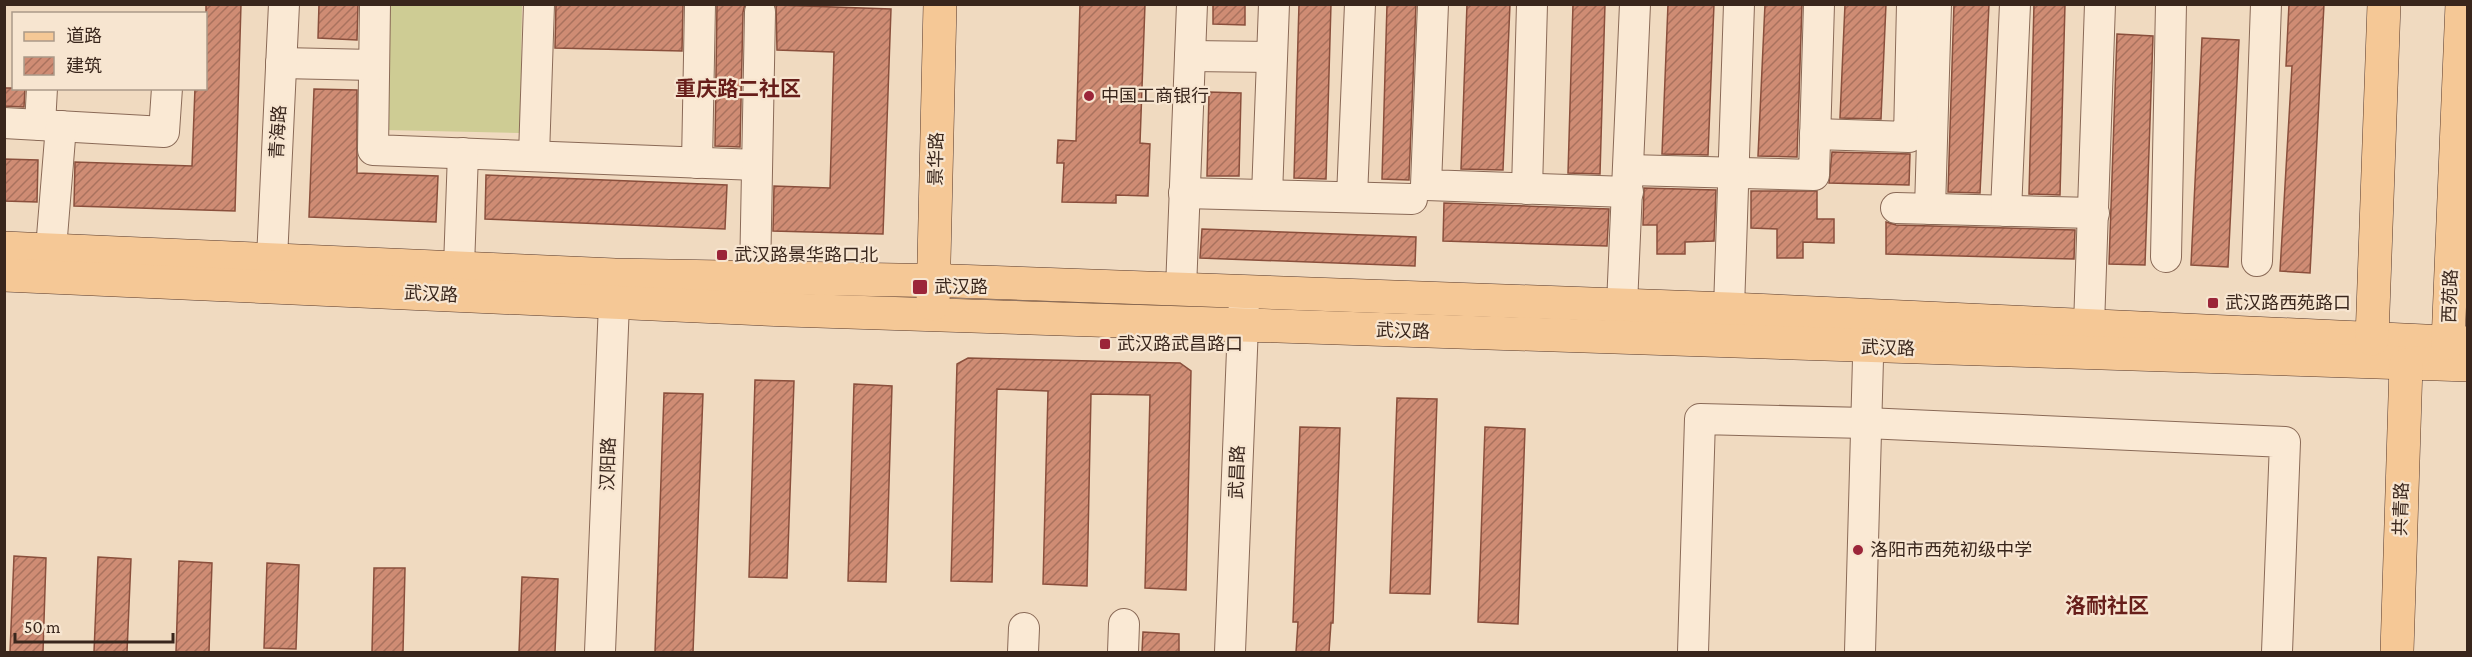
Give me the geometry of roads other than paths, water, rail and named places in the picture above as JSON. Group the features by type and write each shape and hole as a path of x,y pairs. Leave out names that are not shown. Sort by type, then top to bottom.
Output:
{"main road":[{"name":"景华路","path":"921,4 921,314"},
{"name":"景华路","path":"922,281 940,4"},
{"path":"2384,4 2372,339 2406,364"},
{"name":"西苑路","path":"2461,350 2462,4"},
{"name":"武汉路","path":"4,248 459,267 615,288 921,314 1243,325 1869,331 2089,326 2372,339 2461,350"},
{"name":"武汉路","path":"4,275 615,288 755,277 922,281 1730,309 1869,331 2406,364 2461,350"},
{"name":"共青路","path":"2397,652 2406,364"}],"street":[{"name":"青海路","path":"272,259 284,4"},
{"path":"375,4 373,150 757,165"},
{"path":"534,156 539,4"},
{"path":"697,163 700,4"},
{"path":"1181,289 1192,4"},
{"path":"1267,195 1274,4"},
{"path":"1352,197 1360,4"},
{"path":"1433,4 1426,185 1527,189 1733,173 1814,175 1819,4"},
{"path":"1527,189 1533,4"},
{"path":"1622,305 1635,4"},
{"path":"1730,309 1738,4"},
{"path":"1815,134 1909,137 1912,4"},
{"path":"1930,209 1936,4"},
{"path":"2006,211 2015,4"},
{"path":"2089,326 2100,4"},
{"path":"2166,257 2171,4"},
{"path":"2257,261 2266,4"},
{"path":"755,277 760,12"},
{"path":"1190,56 1272,57"},
{"path":"281,63 374,65"},
{"path":"42,90 50,126 51,249"},
{"path":"4,123 164,132 167,90"},
{"path":"459,267 463,153"},
{"path":"1184,193 1412,199"},
{"path":"1896,208 2094,213"},
{"name":"汉阳路","path":"600,652 615,288"},
{"name":"武昌路","path":"1230,652 1244,291"},
{"path":"1860,652 1869,331"},
{"path":"1693,652 1700,419 1866,423 2284,442 2277,652"}],"place":[{"name":"中国工商银行","path":"1089,96"},
{"name":"武汉路景华路口北","path":"722,255"},
{"name":"武汉路","path":"920,287"},
{"name":"武汉路西苑路口","path":"2213,303"},
{"name":"武汉路武昌路口","path":"1105,344"},
{"name":"洛阳市西苑初级中学","path":"1858,550"}],"district":[{"name":"重庆路二社区","path":"738,89"},
{"name":"洛耐社区","path":"2107,606"}]}
